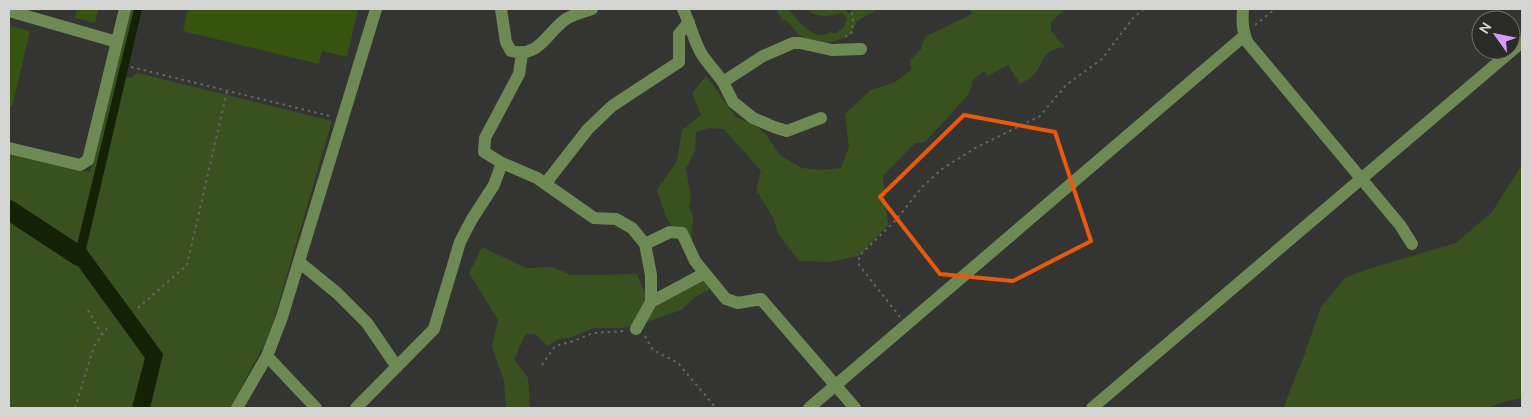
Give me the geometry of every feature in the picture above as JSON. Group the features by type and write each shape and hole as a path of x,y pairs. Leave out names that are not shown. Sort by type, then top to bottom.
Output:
{"street":[{"path":"9,148 80,165 88,160 125,9"},
{"path":"237,408 267,356 282,317 376,9"},
{"path":"501,9 506,42 511,51 522,54 535,49 567,18 592,9"},
{"path":"683,9 689,22 690,31 701,52 723,82 733,102 753,118 787,131 807,125 821,118"},
{"path":"1243,9 1244,34 1248,44 1404,230 1412,244"},
{"path":"9,12 117,42"},
{"path":"545,184 588,129 612,106 679,62 679,34 689,22"},
{"path":"808,408 1244,34"},
{"path":"1092,408 1522,42"},
{"path":"723,82 762,56 792,43 826,49 860,49"},
{"path":"522,54 519,74 485,138 484,152 502,163 537,178 594,218 616,219 632,228 645,244 651,275 651,302 636,329"},
{"path":"356,408 434,329 460,242 472,218 494,184 502,163"},
{"path":"645,244 670,232 682,233 695,261 726,299 738,303 761,299 855,408"},
{"path":"299,262 337,293 367,323 397,367"},
{"path":"651,302 705,273"},
{"path":"267,356 316,408"}],"path":[{"path":"826,49 852,32 853,20 851,9"},
{"path":"906,324 859,265 859,256 897,219 922,187 942,169 977,147 1040,116 1066,85 1102,59 1133,18 1144,9"},
{"path":"1244,34 1274,9"},
{"path":"131,67 332,117"},
{"path":"138,308 186,265 228,91"},
{"path":"88,310 102,335"},
{"path":"75,408 94,346 108,327"},
{"path":"542,365 555,346 574,341 592,333 612,333 636,329 643,332 653,350 678,363 716,408"}],"highlighted area":[{"path":"964,115 1055,132 1091,241 1013,281 940,274 880,197"}],"green space":[{"path":"130,9 134,9 77,246 74,248 9,204 9,153 90,172"},
{"path":"776,9 788,9 807,29 819,35 825,35 831,32 835,34 844,27 847,18 842,13 828,16 819,15 807,9 846,9 850,14 852,9 878,9 857,21 851,34 836,41 818,44 799,35 786,20 782,20"},
{"path":"969,9 1065,9 1051,22 1051,31 1065,47 1057,48 1048,53 1034,75 1020,84 1008,65 988,76 984,71 974,79 968,95 925,142 915,143 883,176 888,225 859,256 829,262 799,261 778,234 774,219 756,190 761,171 724,129 708,128 696,132 695,151 686,169 691,197 689,207 693,216 691,243 684,245 666,217 657,190 677,161 682,130 701,115 692,93 706,76 736,117 757,126 767,136 780,155 802,168 822,170 841,168 849,147 845,114 871,90 894,83 911,70 910,60 921,49 925,37 972,14"},
{"path":"137,73 332,121 272,326 263,347 230,408 150,408 163,354 86,249 126,77 131,78"},
{"path":"1522,165 1522,398 1488,408 1283,408 1321,307 1345,278 1368,269 1456,243 1492,212"},
{"path":"9,214 68,252 145,358 132,408 9,408"},
{"path":"482,247 526,268 552,267 571,275 637,274 646,296 705,279 712,288 695,297 681,310 643,323 621,328 594,328 569,338 558,339 548,346 535,334 526,334 514,359 528,378 530,408 506,408 504,381 492,347 498,320 469,273"}],"shaded area":[{"path":"134,9 142,9 86,249 163,354 150,408 132,408 145,358 68,252 77,245"}],"building":[{"path":"77,9 98,9 95,23 75,18"},
{"path":"188,9 358,9 347,57 322,51 319,64 183,31"},
{"path":"11,26 30,31 12,107 9,106 9,35"}],"waterway":[{"path":"9,210 79,256"}]}
